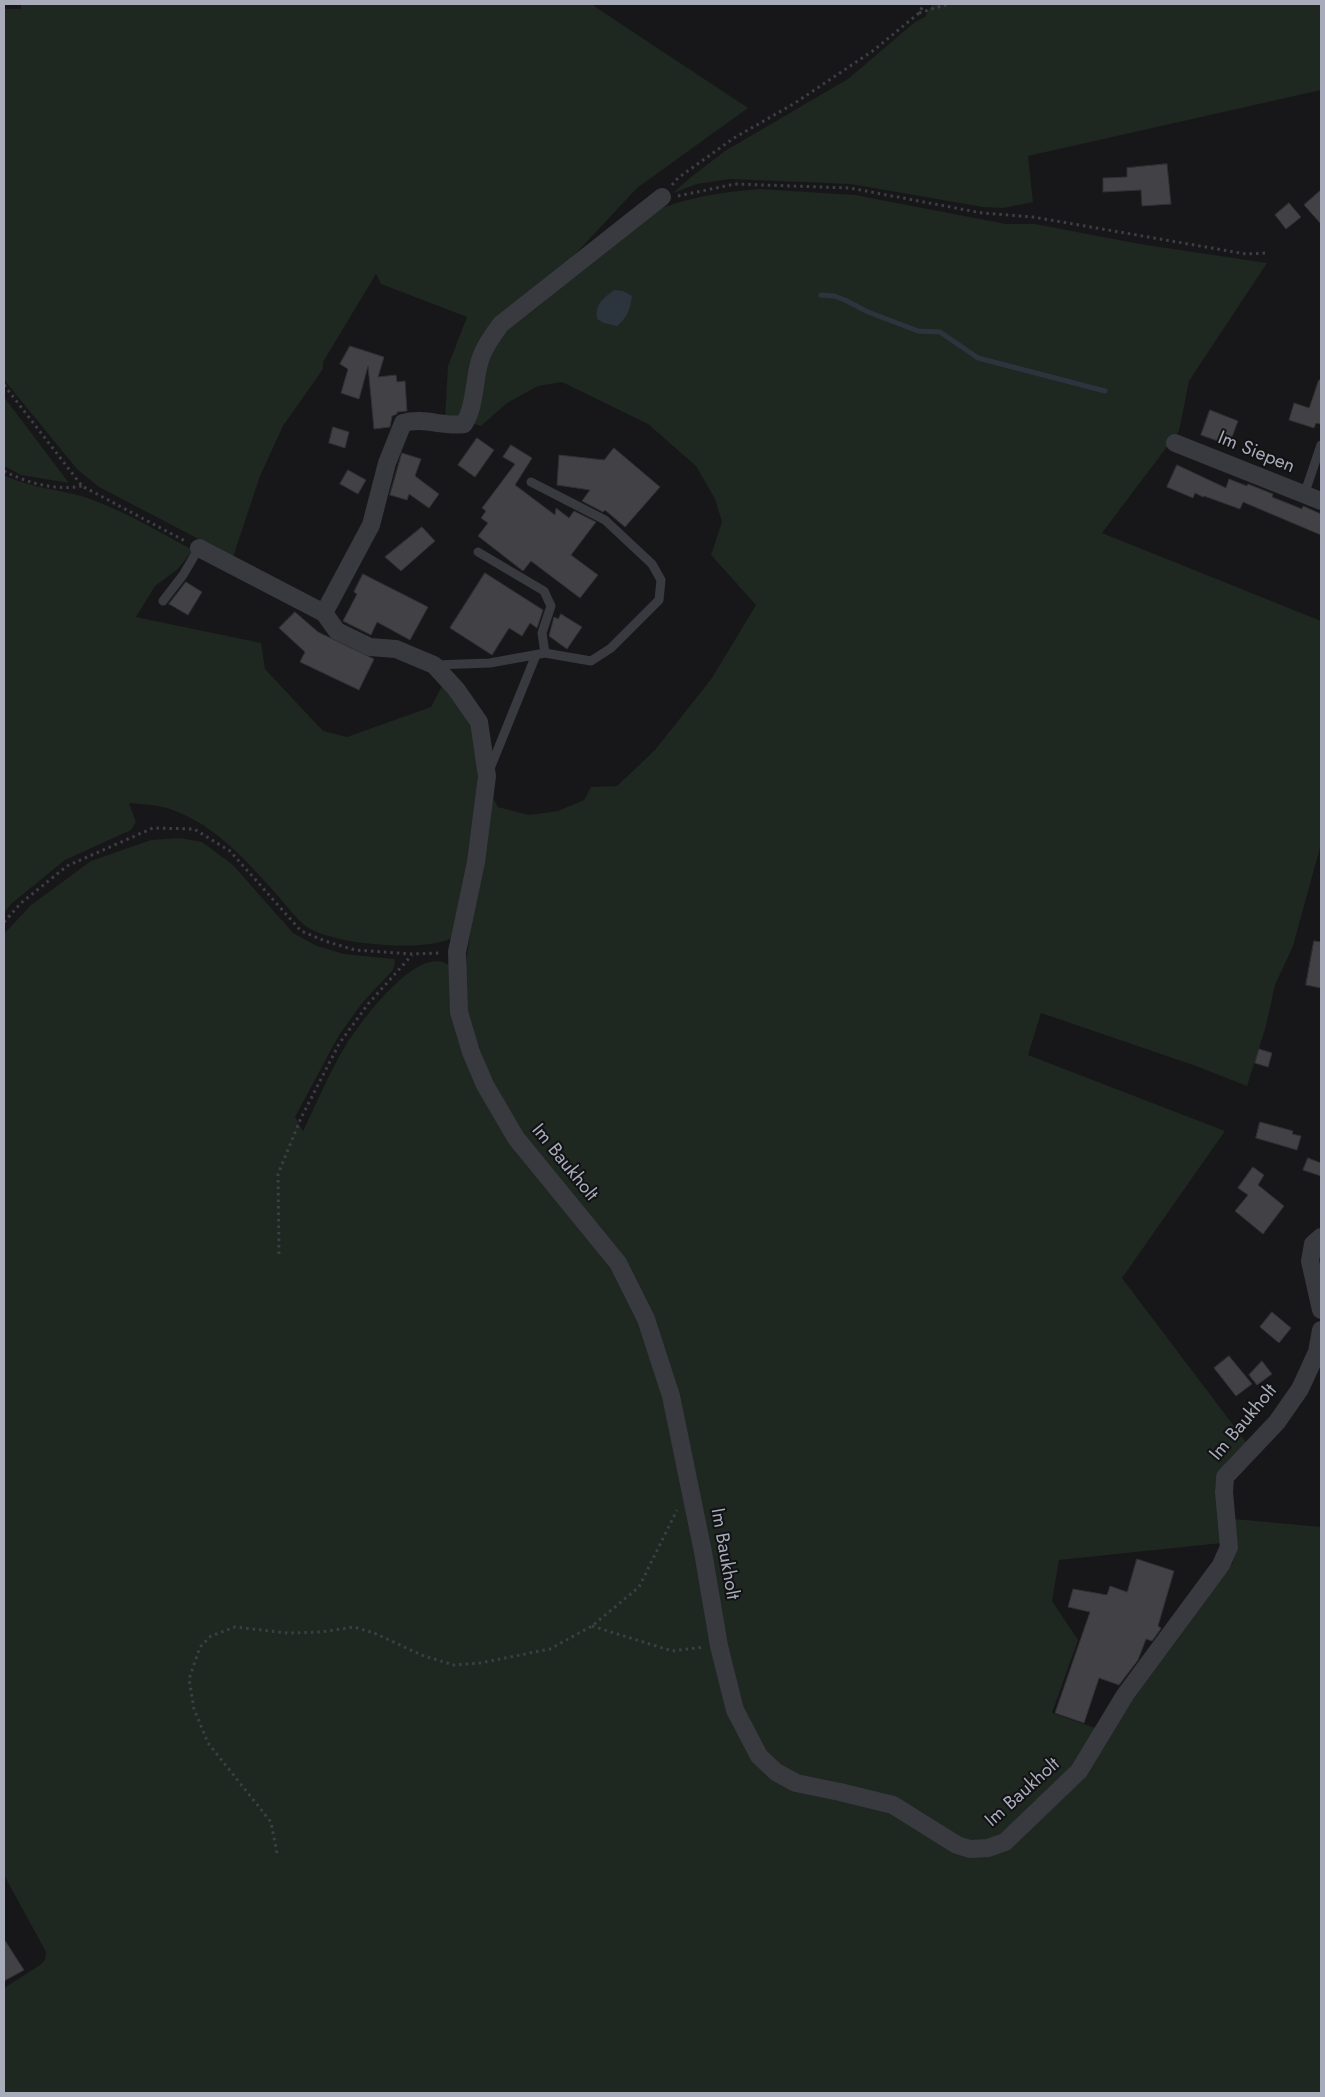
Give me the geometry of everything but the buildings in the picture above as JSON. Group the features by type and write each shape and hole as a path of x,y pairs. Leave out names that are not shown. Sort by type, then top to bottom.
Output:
{"street":[{"path":"199,548 324,613 371,525 387,463 403,423 414,420 456,426 464,424 470,416 478,366 486,346 501,324 662,197"},
{"name":"Im Siepen","path":"1175,443 1321,501"},
{"name":"Im Baukholt","path":"324,613 337,631 370,648 396,649 434,665 456,688 479,722 487,776 476,862 457,952 460,1012 471,1052 485,1085 516,1138 618,1263 646,1319 671,1396 719,1646 735,1710 759,1756 776,1772 796,1783 893,1805 958,1846 988,1848 1005,1842 1079,1771 1126,1695 1221,1566 1229,1547 1224,1492 1225,1477 1277,1422 1300,1389 1316,1352 1321,1330"},
{"path":"1321,1237 1312,1244 1310,1261 1321,1310"}],"lane":[{"path":"1304,494 1321,445"},
{"path":"434,665 490,663 540,654 591,661 611,648 659,600 661,580 652,564 605,520 531,482"},
{"path":"163,601 183,575 199,548"},
{"path":"478,552 544,591 552,606 542,633 540,654 487,776"}],"path":[{"path":"678,178 734,138 794,103 874,50 919,13 924,4"},
{"path":"919,13 948,4"},
{"path":"662,197 735,184 850,188 982,213 1033,217 1246,254 1267,252"},
{"path":"4,385 82,486 199,548"},
{"path":"4,471 24,481 70,488 82,486"},
{"path":"4,922 21,903 67,866 153,828 194,829 230,851 301,931 355,950 412,954 457,952"},
{"path":"279,1254 278,1174 301,1118 339,1044 368,1004 412,954"},
{"path":"277,1853 271,1822 208,1743 194,1709 189,1679 200,1647 211,1636 235,1627 288,1633 321,1632 354,1627 374,1633 424,1656 454,1665 480,1663 550,1649 592,1626 639,1587 668,1531 689,1482"},
{"path":"592,1626 644,1644 672,1651 719,1646"}],"shaded area":[{"path":"21,4 595,4 594,6 748,108 637,188 567,263 494,326 462,415 445,418 448,366 467,317 381,284 376,274 323,362 323,369 283,426 260,476 233,557 99,487 77,469 4,380 4,9 21,9"},
{"path":"932,4 1321,4 1321,90 1028,156 1033,202 1003,208 983,207 850,184 730,179 697,184 673,193 725,151 848,79 915,22 925,17"},
{"path":"760,189 855,195 1006,224 1035,224 1140,244 1267,263 1189,381 1179,431 1102,533 1321,621 1321,844 1293,946 1275,985 1266,1026 1247,1086 1196,1066 1041,1013 1028,1055 1225,1131 1122,1278 1246,1442 1221,1469 1215,1484 1222,1543 1059,1560 1052,1601 1078,1640 1052,1713 1098,1729 1073,1768 1003,1836 974,1842 953,1836 928,1816 900,1800 810,1780 787,1770 765,1751 741,1708 646,1304 531,1148 497,1095 469,1020 465,1001 465,970 490,792 498,807 529,815 558,811 584,800 591,787 617,786 655,750 712,678 756,605 711,555 722,522 715,499 696,466 648,424 562,382 538,386 507,403 481,426 475,424 484,365 493,344 515,321 650,213 663,207 704,196"},
{"path":"614,290 623,291 632,296 628,312 617,326 597,319 599,305"},
{"path":"4,397 69,483 21,475 4,466"},
{"path":"4,475 26,483 82,496 106,505 193,550 178,569 155,586 136,617 261,643 265,669 323,731 347,737 431,707 442,686 459,705 474,733 479,760 471,860 454,937 424,945 403,946 358,942 320,933 302,923 248,863 212,831 183,814 167,808 129,803 136,822 131,830 65,860 11,904 4,913"},
{"path":"180,838 202,842 233,865 293,933 317,946 344,954 394,959 393,970 363,1002 339,1035 295,1117 303,1131 340,1055 353,1034 377,1003 392,987 423,964 438,961 451,967 466,1058 609,1263 643,1327 664,1394 755,1761 882,1807 992,1855 1129,1704 1232,1564 1238,1546 1234,1519 1321,1527 1321,2093 4,2093 4,1988 40,1965 45,1960 46,1952 4,1875 4,934 31,905 91,861 151,840"}],"waterway":[{"path":"821,295 834,296 845,300 868,312 918,331 940,332 978,358 1105,391"}]}
